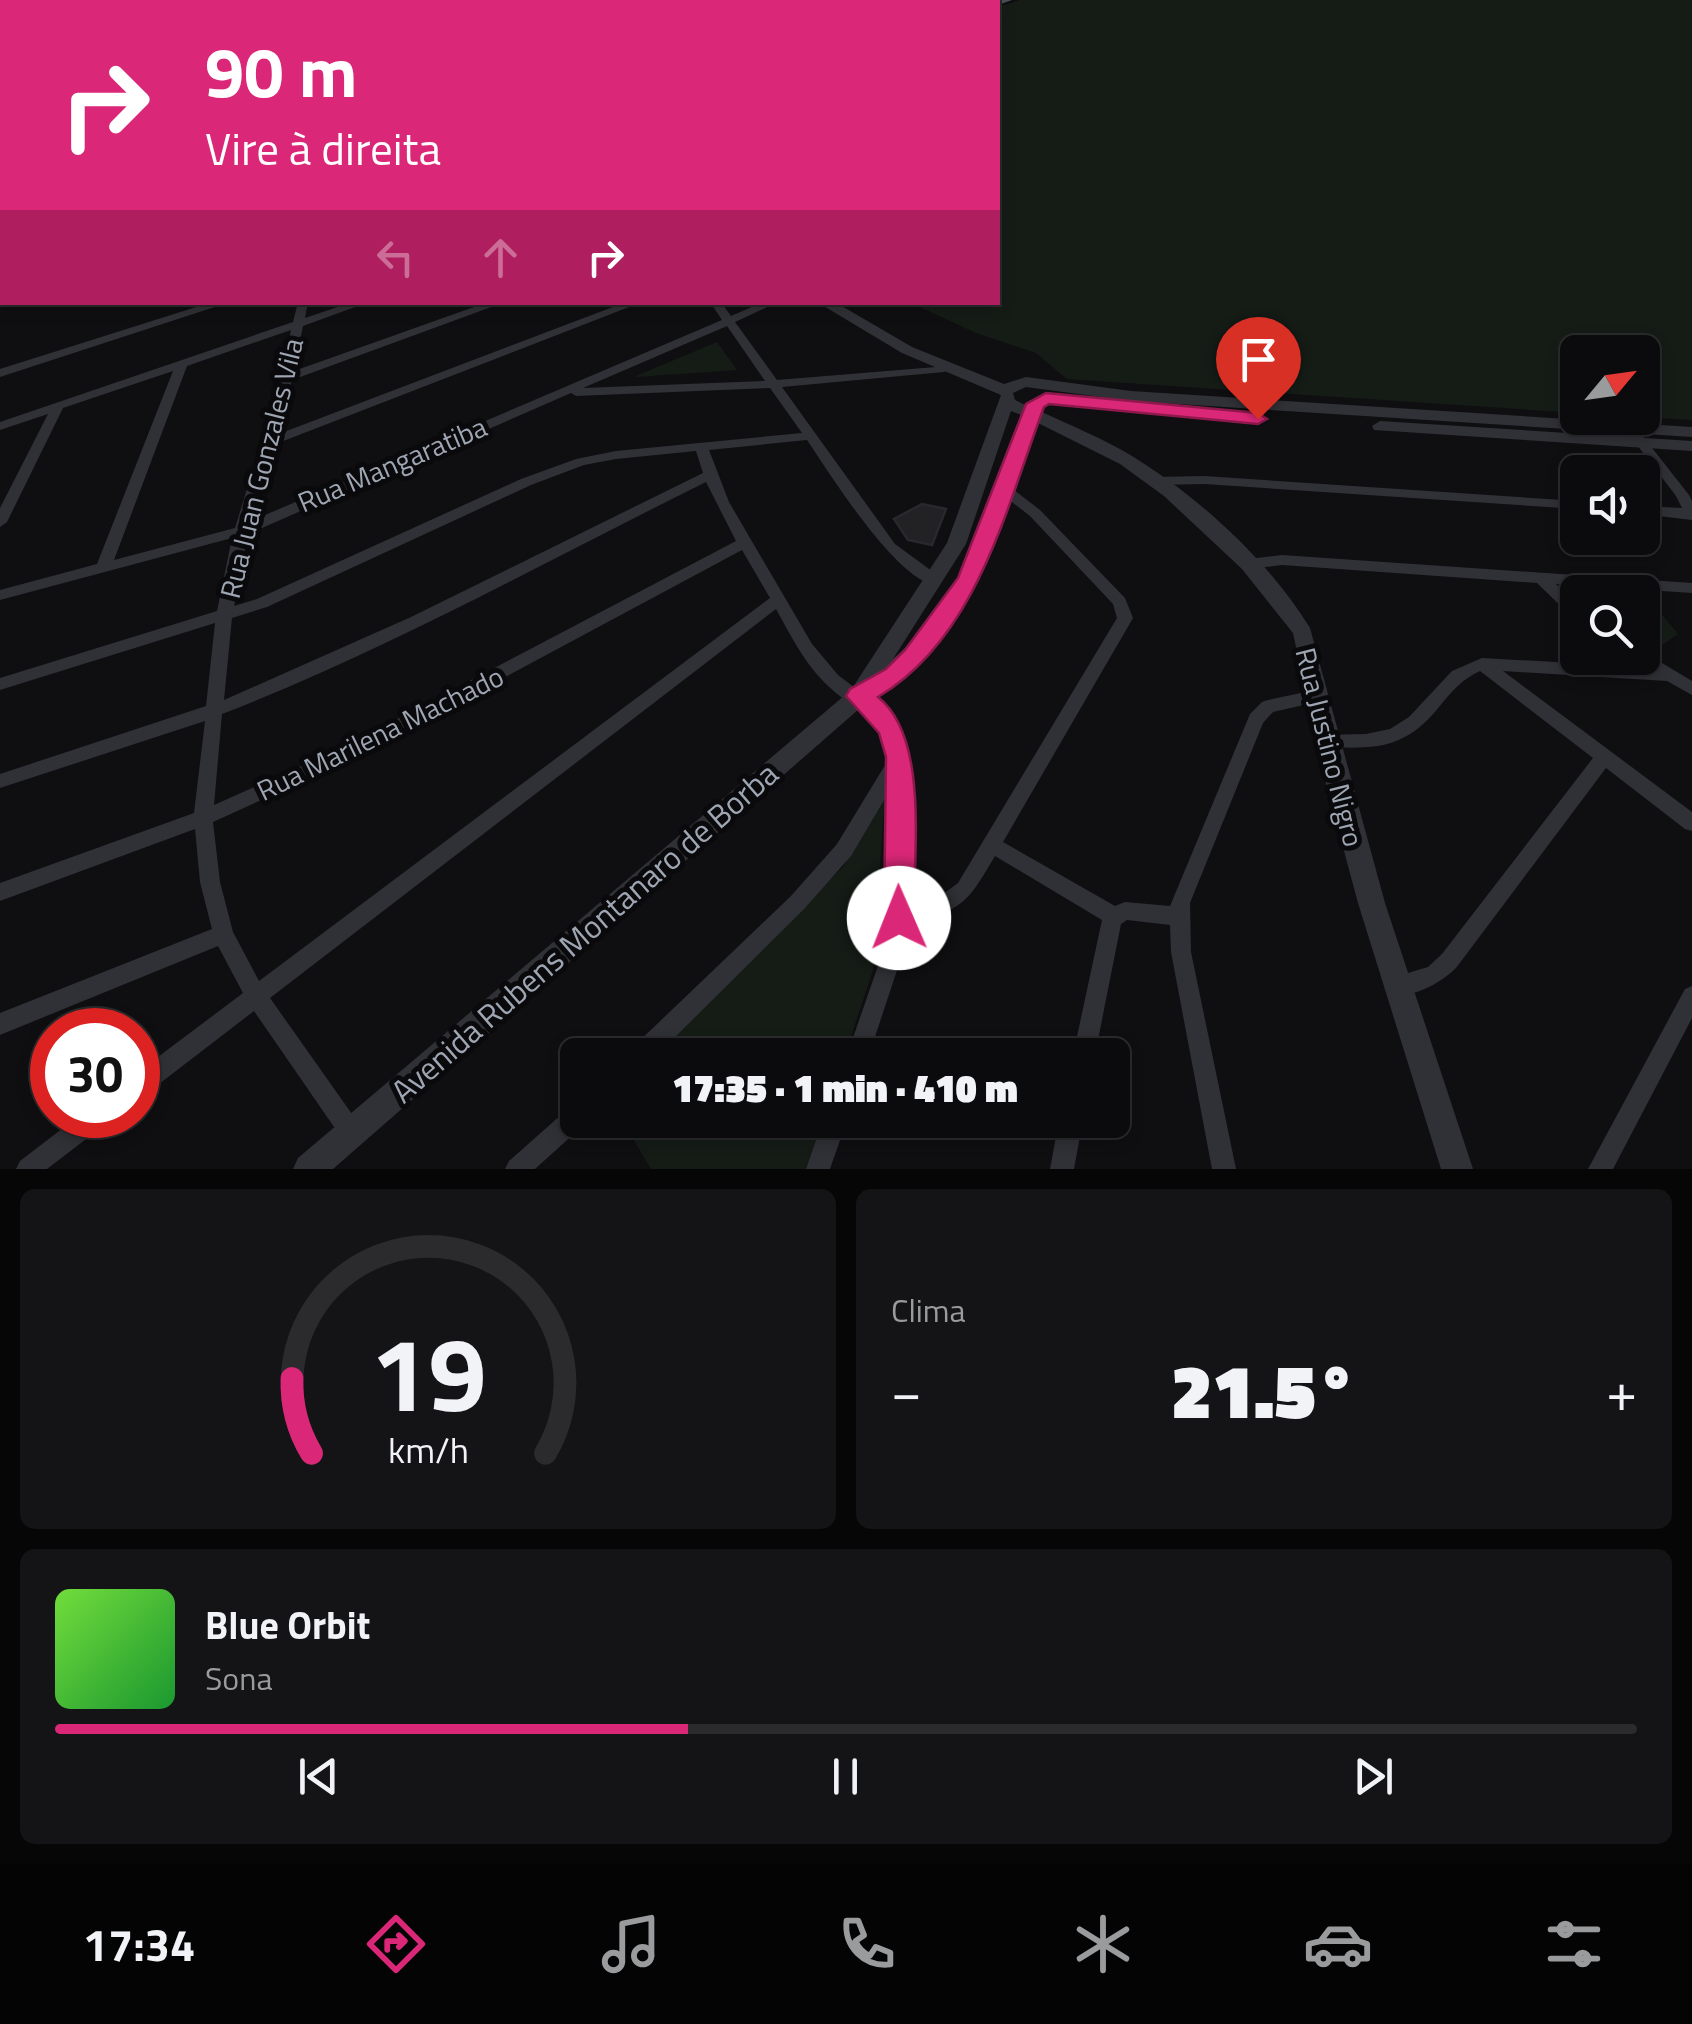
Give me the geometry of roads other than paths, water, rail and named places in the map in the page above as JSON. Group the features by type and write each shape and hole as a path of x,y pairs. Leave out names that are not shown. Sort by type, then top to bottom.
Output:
{"street":[{"path":"0,374 216,305"},
{"name":"Rua Juan Gonzales Vila","path":"302,305 287,378 240,530 224,616 204,818 210,882 223,934 256,996 351,1132"},
{"path":"0,426 355,305"},
{"path":"287,378 492,305"},
{"path":"268,443 630,305"},
{"path":"717,305 890,547 935,581"},
{"name":"Rua Mangaratiba","path":"0,595 240,530 766,305"},
{"path":"829,305 870,331 944,368 1040,401 1224,417 1692,446"},
{"path":"856,305 1010,393 1040,401 1180,400 1560,424"},
{"path":"104,566 182,364"},
{"path":"557,394 773,384 944,368"},
{"name":"Avenida Rubens Montanaro de Borba","path":"859,696 875,665 935,581 956,544 1010,393"},
{"name":"Avenida Rubens Montanaro de Borba","path":"309,1169 859,696 894,675 968,580 1040,401"},
{"name":"Rua Justino Nigro","path":"1040,401 1060,426 1156,480 1248,564 1295,616 1395,986 1457,1169"},
{"path":"0,522 58,406"},
{"path":"1660,430 1692,432"},
{"path":"1636,435 1692,514"},
{"path":"0,684 262,604 554,470 616,455 810,436"},
{"path":"702,448 710,475 746,542 822,670 878,712 892,730 899,757 899,918 892,958 864,1038"},
{"path":"0,781 213,711 370,644 710,475"},
{"path":"1156,480 1560,505"},
{"path":"899,918 960,896 1126,612 1036,513 1004,488"},
{"path":"1660,511 1692,514"},
{"name":"Rua Marilena Machado","path":"0,892 204,818 410,723 746,542"},
{"path":"1248,564 1282,560 1692,588"},
{"path":"1543,580 1560,597"},
{"path":"160,1069 778,599"},
{"path":"1326,740 1375,740 1402,732 1459,672 1482,664 1670,676"},
{"path":"1482,664 1692,823"},
{"path":"1660,669 1692,689"},
{"path":"1224,1169 1181,952 1178,916 1256,720 1268,708 1316,696"},
{"path":"658,1038 798,902 844,850 899,757"},
{"path":"1395,986 1434,976 1449,962 1603,758"},
{"path":"992,845 1114,916 1138,911 1178,916"},
{"path":"1088,1038 1114,916"},
{"path":"0,1024 223,934"},
{"path":"1600,1169 1689,1008"},
{"path":"518,1169 560,1131"},
{"path":"28,1169 69,1138"},
{"path":"818,1169 829,1138"},
{"path":"1062,1169 1068,1138"}]}
